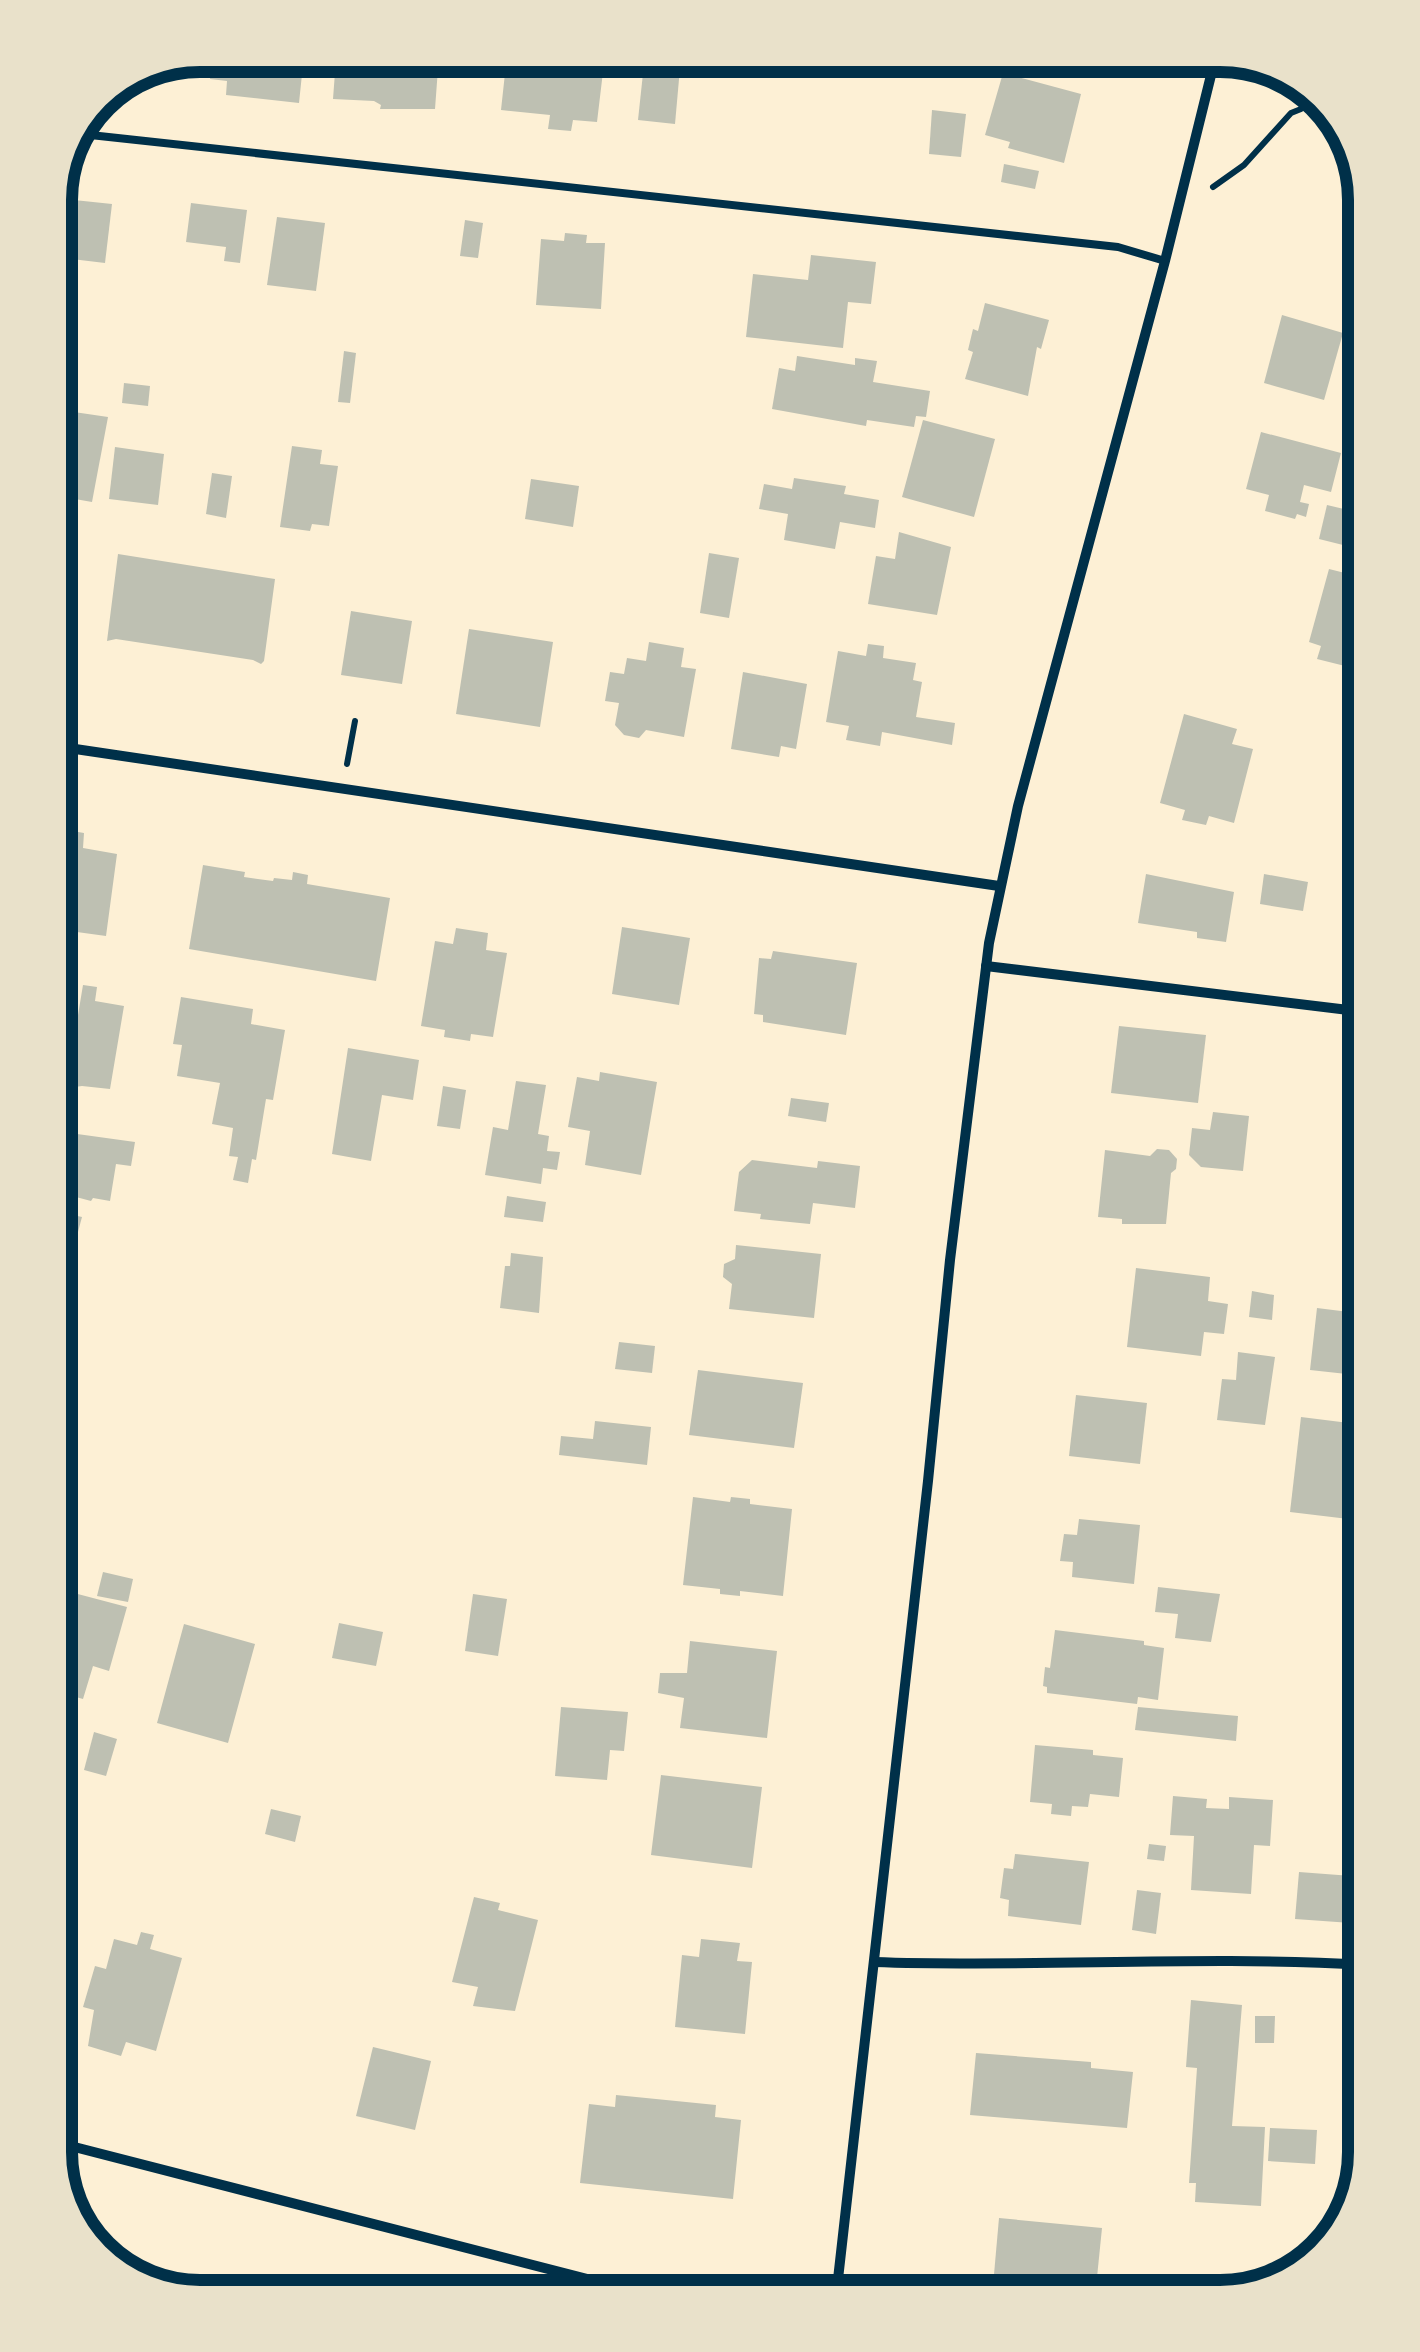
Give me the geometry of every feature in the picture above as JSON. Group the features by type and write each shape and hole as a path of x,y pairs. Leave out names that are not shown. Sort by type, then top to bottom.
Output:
{"street":[{"path":"838,2280 948,1280 999,886 1212,73"},
{"path":"73,749 999,886"},
{"path":"986,966 1348,1010"},
{"path":"874,1962 963,1966 1189,1960 1348,1965"},
{"path":"72,2146 589,2279"}],"lane":[{"path":"91,135 1101,245 1165,261"}],"path":[{"path":"1180,202 1209,190 1244,165 1291,114 1301,109"},
{"path":"342,789 355,720"}],"building":[{"path":"211,72 302,72 299,103 226,95 227,81 210,79"},
{"path":"335,72 438,72 435,109 380,109 381,105 374,101 333,99"},
{"path":"505,72 603,72 597,122 573,120 571,131 548,129 550,115 501,110"},
{"path":"643,72 680,72 675,124 638,120"},
{"path":"728,73 771,73 771,78"},
{"path":"1003,73 1081,94 1064,163 1008,148 1010,142 985,135"},
{"path":"932,110 966,114 961,157 929,154"},
{"path":"1004,164 1039,171 1035,189 1001,182"},
{"path":"73,200 112,204 105,263 73,259"},
{"path":"191,203 247,210 240,263 224,261 226,247 186,242"},
{"path":"277,217 325,223 316,291 267,285"},
{"path":"465,220 483,223 478,258 460,256"},
{"path":"565,233 587,235 586,243 605,243 601,309 536,305 541,239 564,241"},
{"path":"811,255 876,262 871,304 848,302 843,348 746,337 753,274 808,280"},
{"path":"985,303 1049,320 1041,349 1037,347 1028,396 965,379 973,352 968,350 973,329 978,331"},
{"path":"1282,315 1343,333 1324,400 1264,383"},
{"path":"344,351 356,353 350,403 338,402"},
{"path":"797,356 855,365 855,358 877,361 873,382 930,391 926,417 916,416 914,427 867,420 866,426 772,409 779,368 795,371"},
{"path":"124,383 150,386 148,406 122,403"},
{"path":"74,412 108,417 92,502 73,499"},
{"path":"923,420 995,439 974,517 902,497"},
{"path":"1261,432 1341,453 1331,492 1304,485 1300,502 1309,504 1306,517 1297,514 1295,519 1265,511 1269,495 1246,489"},
{"path":"292,446 322,450 320,464 338,466 329,526 312,524 310,531 280,527"},
{"path":"115,447 164,454 158,505 109,499"},
{"path":"212,473 232,476 226,518 206,514"},
{"path":"794,478 846,486 844,494 879,500 875,528 840,522 835,549 784,540 788,514 759,509 764,484 792,489"},
{"path":"531,479 579,486 573,527 525,519"},
{"path":"1327,505 1348,510 1348,546 1319,539"},
{"path":"899,532 951,547 937,615 868,604 876,556 895,559"},
{"path":"709,553 739,558 729,618 700,613"},
{"path":"118,554 275,579 264,661 261,664 116,639 107,641"},
{"path":"1329,569 1348,574 1348,667 1317,659 1321,646 1309,642"},
{"path":"351,611 412,621 402,684 341,675"},
{"path":"469,629 553,642 540,727 456,714"},
{"path":"649,642 684,648 681,667 696,669 684,737 646,730 639,738 624,735 615,725 619,703 605,701 610,672 624,674 627,658 646,661"},
{"path":"868,644 884,646 883,658 916,663 913,680 922,682 916,717 955,723 952,745 882,732 880,746 846,740 849,726 826,722 838,651 866,656"},
{"path":"743,672 807,684 796,749 781,746 779,757 731,749"},
{"path":"1184,714 1237,729 1232,744 1253,749 1234,823 1209,816 1206,825 1182,820 1185,810 1160,803"},
{"path":"73,831 84,833 83,848 117,854 106,936 73,931"},
{"path":"203,865 273,881 292,880 293,872 308,875 307,884 390,898 376,981 189,949"},
{"path":"1146,874 1234,892 1226,942 1197,938 1197,932 1138,923"},
{"path":"1264,874 1308,882 1303,911 1260,904"},
{"path":"622,927 690,938 679,1005 612,994"},
{"path":"456,928 488,933 486,950 507,953 493,1037 471,1034 470,1041 444,1037 445,1030 421,1026 435,941 453,944"},
{"path":"773,951 857,963 846,1035 763,1022 763,1015 754,1014 759,958 771,959"},
{"path":"83,985 97,987 95,1001 124,1006 110,1089 73,1087 73,1048"},
{"path":"181,997 253,1009 251,1024 285,1030 273,1100 266,1099 256,1160 252,1159 248,1183 233,1180 238,1157 229,1156 233,1128 212,1124 220,1083 177,1076 182,1045 173,1044"},
{"path":"1119,1026 1206,1035 1198,1103 1111,1093"},
{"path":"348,1048 419,1060 413,1100 382,1095 371,1161 332,1154"},
{"path":"600,1072 657,1082 641,1175 585,1165 590,1131 568,1127 577,1077 599,1081"},
{"path":"516,1081 546,1085 538,1134 549,1136 547,1151 560,1152 557,1170 543,1168 541,1184 485,1175 493,1127 508,1130"},
{"path":"443,1086 466,1090 460,1129 437,1126"},
{"path":"791,1098 829,1103 826,1122 788,1116"},
{"path":"1213,1112 1249,1116 1243,1171 1201,1167 1189,1155 1192,1128 1210,1130"},
{"path":"73,1133 135,1142 131,1166 116,1164 110,1201 72,1196"},
{"path":"1157,1149 1169,1150 1177,1159 1176,1169 1171,1173 1166,1224 1122,1224 1122,1219 1098,1217 1105,1150 1150,1156"},
{"path":"752,1160 817,1168 818,1161 860,1166 855,1208 813,1203 810,1224 760,1219 761,1214 734,1211 739,1172"},
{"path":"507,1196 546,1202 543,1222 504,1217"},
{"path":"72,1215 82,1217 72,1242"},
{"path":"736,1245 821,1254 814,1318 729,1309 732,1284 723,1277 724,1264 735,1259"},
{"path":"511,1253 543,1257 539,1313 500,1308 505,1266 510,1266"},
{"path":"1136,1268 1210,1277 1208,1301 1228,1304 1224,1334 1204,1332 1201,1356 1127,1347"},
{"path":"1252,1291 1274,1295 1272,1320 1249,1317"},
{"path":"1317,1308 1348,1312 1348,1374 1310,1370"},
{"path":"619,1342 655,1346 652,1373 615,1369"},
{"path":"1238,1352 1275,1357 1265,1425 1217,1420 1222,1379 1236,1380"},
{"path":"698,1370 803,1383 794,1448 689,1435"},
{"path":"1076,1395 1147,1403 1140,1464 1069,1456"},
{"path":"1301,1417 1348,1423 1348,1519 1290,1512"},
{"path":"595,1421 651,1427 647,1465 559,1455 561,1436 593,1439"},
{"path":"693,1497 730,1502 731,1497 750,1499 750,1504 792,1509 783,1596 740,1591 740,1596 720,1594 720,1589 683,1585"},
{"path":"1079,1519 1140,1525 1134,1584 1072,1577 1073,1562 1060,1561 1064,1534 1077,1535"},
{"path":"103,1572 133,1579 128,1602 97,1596"},
{"path":"1158,1587 1220,1594 1211,1642 1175,1638 1178,1614 1155,1612"},
{"path":"72,1593 127,1607 109,1671 93,1666 83,1699 72,1696"},
{"path":"473,1594 507,1599 498,1656 465,1651"},
{"path":"339,1623 383,1632 376,1666 332,1658"},
{"path":"184,1624 255,1644 228,1743 157,1723"},
{"path":"1055,1630 1144,1641 1144,1645 1164,1648 1158,1700 1138,1697 1137,1704 1047,1693 1043,1686 1045,1667 1050,1668"},
{"path":"690,1641 777,1651 767,1738 680,1728 684,1698 658,1693 660,1673 687,1673"},
{"path":"561,1707 628,1712 624,1751 610,1750 607,1780 555,1776"},
{"path":"1138,1707 1238,1716 1236,1741 1135,1730"},
{"path":"94,1732 117,1739 106,1776 84,1770"},
{"path":"1035,1745 1093,1750 1093,1755 1123,1758 1119,1797 1090,1794 1088,1807 1072,1806 1071,1816 1051,1814 1052,1804 1030,1802"},
{"path":"661,1775 762,1787 752,1868 651,1855"},
{"path":"1173,1796 1207,1799 1206,1808 1229,1809 1229,1797 1273,1800 1270,1846 1254,1845 1251,1894 1191,1890 1194,1836 1170,1835"},
{"path":"271,1809 301,1816 295,1842 265,1834"},
{"path":"1149,1844 1166,1846 1164,1861 1147,1859"},
{"path":"1015,1854 1089,1862 1081,1925 1008,1916 1009,1900 1000,1898 1004,1868 1013,1869"},
{"path":"1299,1872 1348,1876 1348,1923 1295,1919"},
{"path":"1137,1890 1161,1893 1156,1934 1132,1930"},
{"path":"474,1897 500,1903 498,1910 538,1920 515,2011 473,2006 478,1987 452,1982"},
{"path":"141,1932 154,1935 150,1949 182,1958 156,2051 126,2042 121,2056 88,2046 94,2010 83,2007 95,1966 106,1969 114,1939 137,1945"},
{"path":"701,1939 740,1943 737,1961 752,1962 745,2034 675,2027 682,1955 699,1957"},
{"path":"1191,2000 1242,2005 1232,2126 1265,2127 1261,2206 1195,2202 1196,2183 1189,2183 1197,2068 1186,2067"},
{"path":"1255,2016 1275,2016 1274,2043 1255,2043"},
{"path":"373,2047 431,2061 415,2130 356,2116"},
{"path":"976,2053 1091,2062 1091,2068 1133,2072 1127,2128 970,2115"},
{"path":"616,2095 716,2105 715,2117 741,2120 733,2199 580,2183 589,2104 615,2107"},
{"path":"1270,2128 1317,2130 1315,2164 1268,2161"},
{"path":"999,2218 1102,2228 1097,2280 994,2280"}]}
